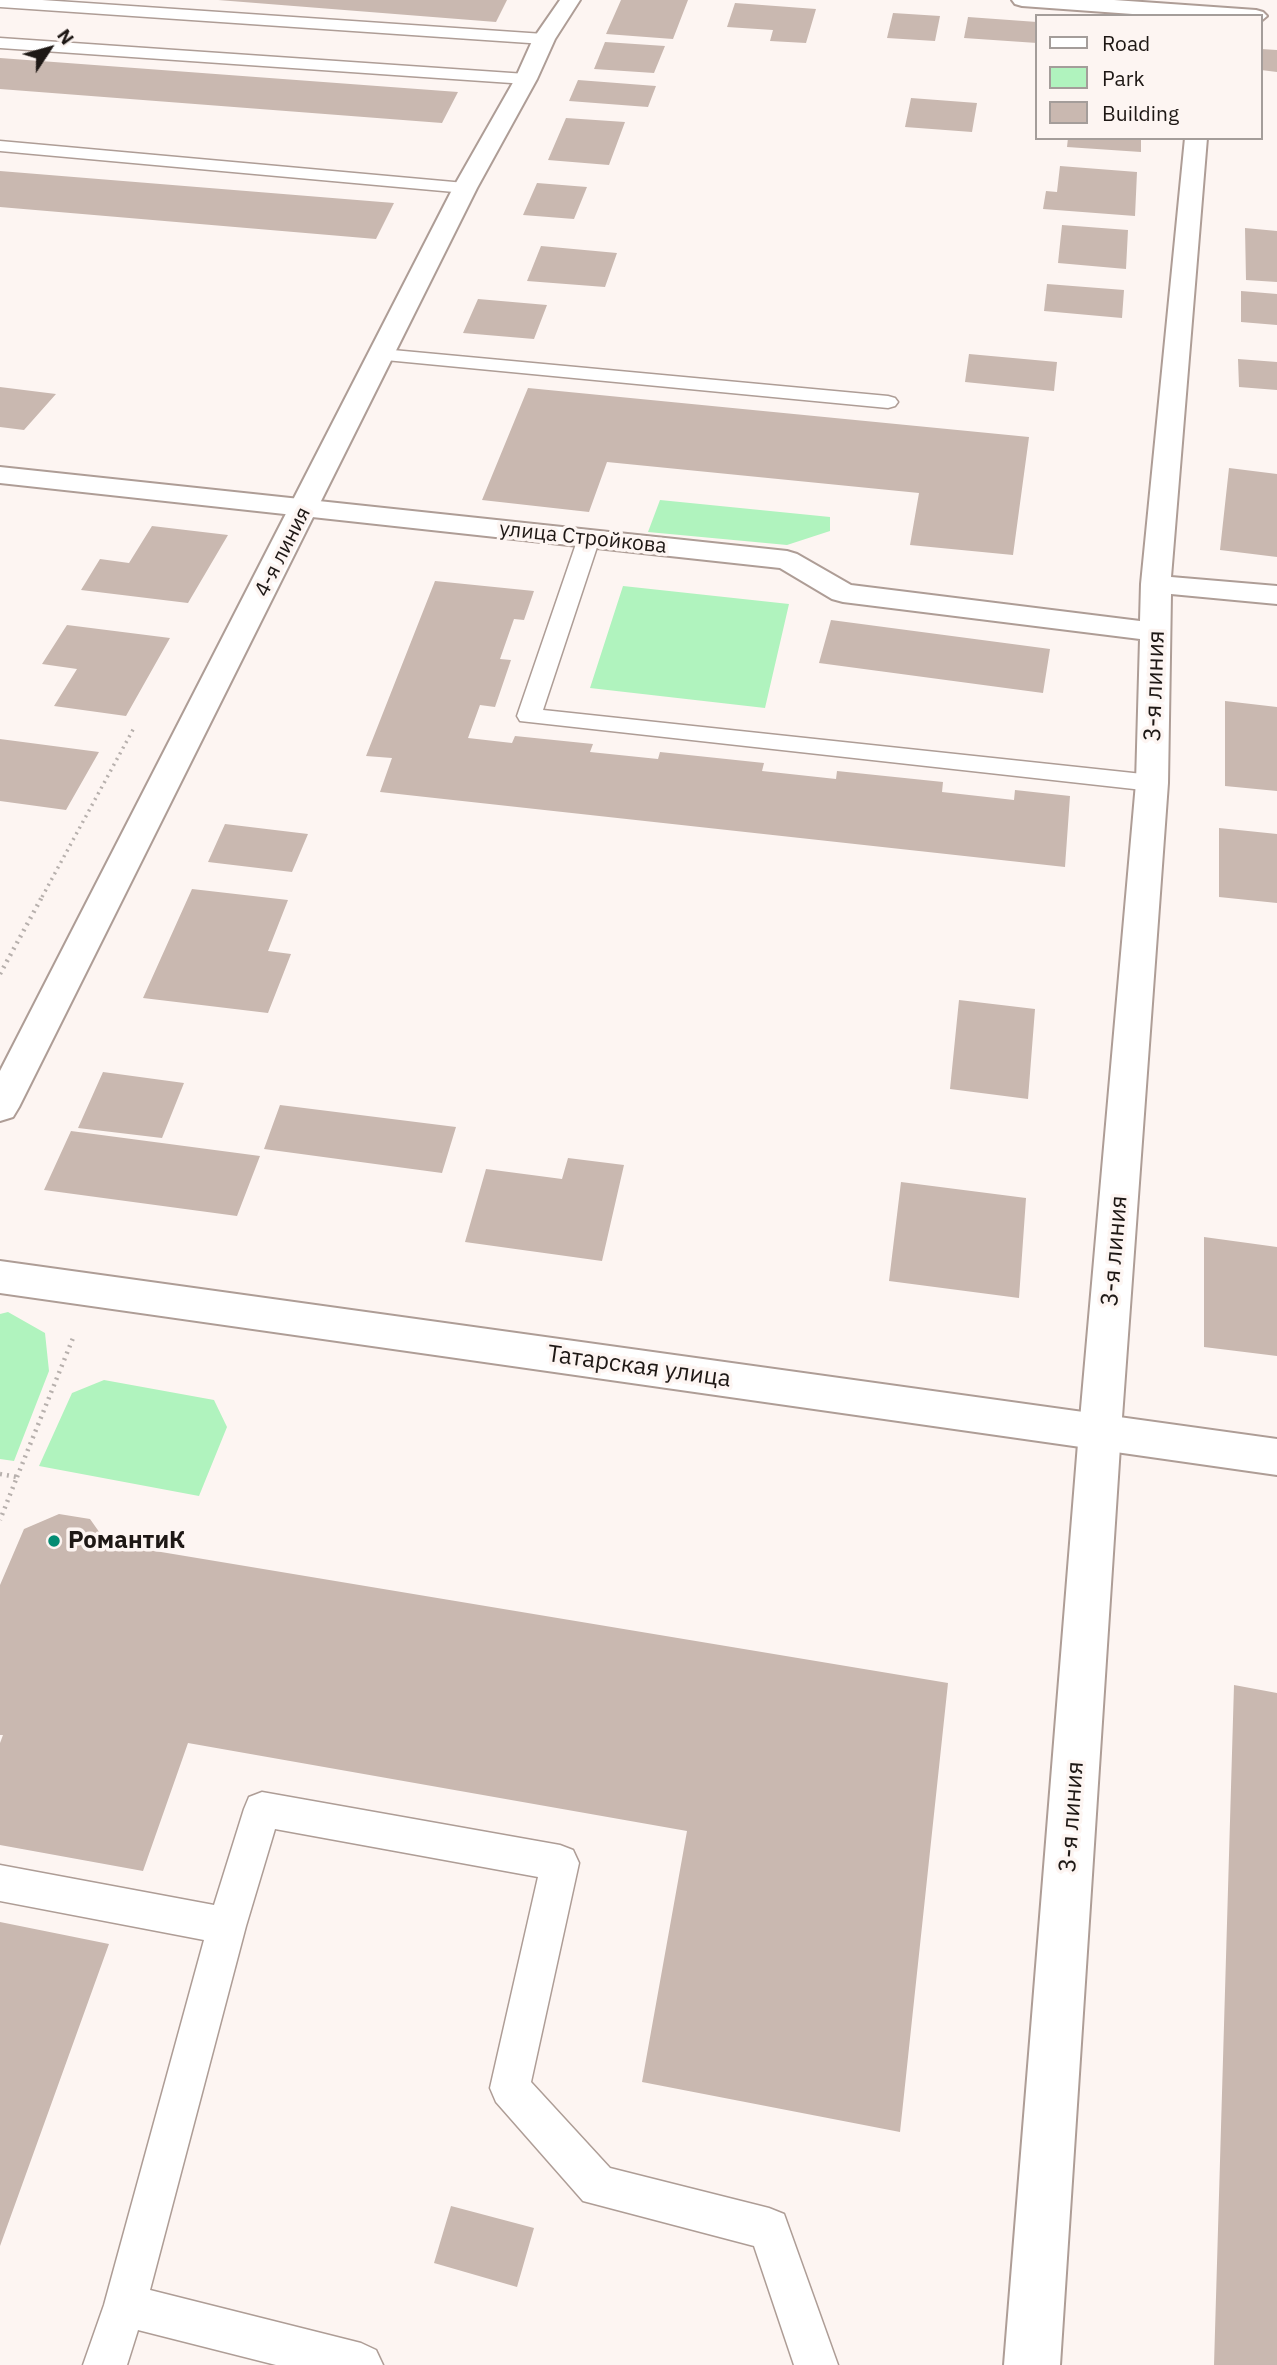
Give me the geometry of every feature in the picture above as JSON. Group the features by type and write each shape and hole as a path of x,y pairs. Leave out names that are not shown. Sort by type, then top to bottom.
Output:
{"street":[{"name":"4-я линия","path":"0,1107 466,188 526,79 544,39 570,0"},
{"path":"1022,0 1209,9 1243,14"},
{"name":"3-я линия","path":"1032,2365 1100,1431 1152,783 1156,584 1196,140"},
{"name":"улица Стройкова","path":"0,475 787,560 842,593 1157,632"},
{"path":"1156,584 1277,596"},
{"name":"Татарская улица","path":"0,1277 1277,1457"}],"lane":[{"path":"0,2 544,39"},
{"path":"0,43 526,79"},
{"path":"0,146 466,188"},
{"path":"383,355 888,402"},
{"path":"589,538 529,716 1152,783"},
{"path":"105,2365 125,2305 227,1926 262,1809 560,1863 510,2088 598,2186 769,2229 816,2365"},
{"path":"0,1883 227,1926"},
{"path":"125,2305 361,2365"}],"path":[{"path":"0,1520 92,1290"},
{"path":"0,1474 17,1477"}],"green space":[{"path":"660,500 830,517 830,531 787,545 648,532"},
{"path":"623,586 789,604 765,708 590,688"},
{"path":"8,1312 45,1333 49,1371 14,1461 0,1459 0,1314"},
{"path":"104,1380 214,1400 227,1427 199,1496 39,1466 72,1393"}],"building":[{"path":"218,0 507,0 496,22"},
{"path":"621,0 688,0 673,39 606,34"},
{"path":"735,3 816,9 806,43 770,41 773,30 727,27"},
{"path":"893,13 940,16 935,41 887,38"},
{"path":"968,17 1036,22 1036,43 964,38"},
{"path":"605,42 665,46 654,73 594,69"},
{"path":"1263,49 1277,50 1277,72 1263,70"},
{"path":"0,58 458,92 442,123 0,89"},
{"path":"578,80 656,86 648,107 569,101"},
{"path":"911,98 977,103 972,132 905,127"},
{"path":"566,118 625,122 609,165 548,160"},
{"path":"1068,140 1141,140 1141,152 1067,147"},
{"path":"1060,166 1137,172 1135,216 1043,209 1046,191 1057,192"},
{"path":"0,171 394,203 376,239 0,207"},
{"path":"537,183 587,187 574,219 523,215"},
{"path":"1062,225 1128,230 1126,269 1058,263"},
{"path":"1245,228 1277,231 1277,282 1246,280"},
{"path":"541,246 617,253 605,287 527,281"},
{"path":"1047,284 1124,290 1122,318 1044,311"},
{"path":"1241,291 1277,294 1277,325 1241,322"},
{"path":"478,299 547,305 534,339 463,333"},
{"path":"969,354 1057,362 1054,391 965,382"},
{"path":"1238,359 1277,362 1277,390 1239,387"},
{"path":"0,387 56,394 24,430 0,427"},
{"path":"528,388 1029,437 1013,555 910,545 919,493 607,462 589,512 482,500"},
{"path":"1229,468 1277,474 1277,557 1220,550"},
{"path":"152,526 228,535 188,603 81,590 100,559 129,563"},
{"path":"435,581 534,591 524,620 514,619 500,659 511,660 495,707 480,705 468,738 512,743 515,736 593,744 590,752 658,759 660,752 764,763 762,771 836,779 837,771 943,782 942,792 1014,800 1015,790 1070,796 1065,867 380,792 392,758 366,756"},
{"path":"831,620 1050,649 1043,693 819,663"},
{"path":"67,625 170,638 126,716 54,706 77,669 42,664"},
{"path":"1225,701 1277,707 1277,791 1225,786"},
{"path":"0,739 99,752 66,810 0,801"},
{"path":"225,824 308,834 292,872 208,862"},
{"path":"1219,828 1277,834 1277,903 1219,897"},
{"path":"192,889 288,900 268,951 291,954 268,1013 143,998"},
{"path":"959,1000 1035,1009 1028,1099 950,1089"},
{"path":"103,1072 184,1083 162,1138 78,1128"},
{"path":"280,1105 456,1127 442,1173 264,1149"},
{"path":"71,1131 260,1156 237,1216 44,1190"},
{"path":"568,1158 624,1165 602,1261 465,1242 486,1169 562,1179"},
{"path":"901,1182 1026,1198 1019,1298 889,1281"},
{"path":"1204,1237 1277,1247 1277,1356 1204,1347"},
{"path":"59,1514 90,1519 107,1543 948,1683 900,2132 642,2082 687,1831 188,1743 143,1871 0,1845 0,1743 3,1735 0,1735 0,1585 24,1529"},
{"path":"1234,1685 1277,1693 1277,2365 1214,2365"},
{"path":"0,1922 109,1944 0,2246"},
{"path":"451,2206 534,2228 517,2287 434,2263"}],"place":[{"name":"РомантиК","path":"54,1541"}]}
